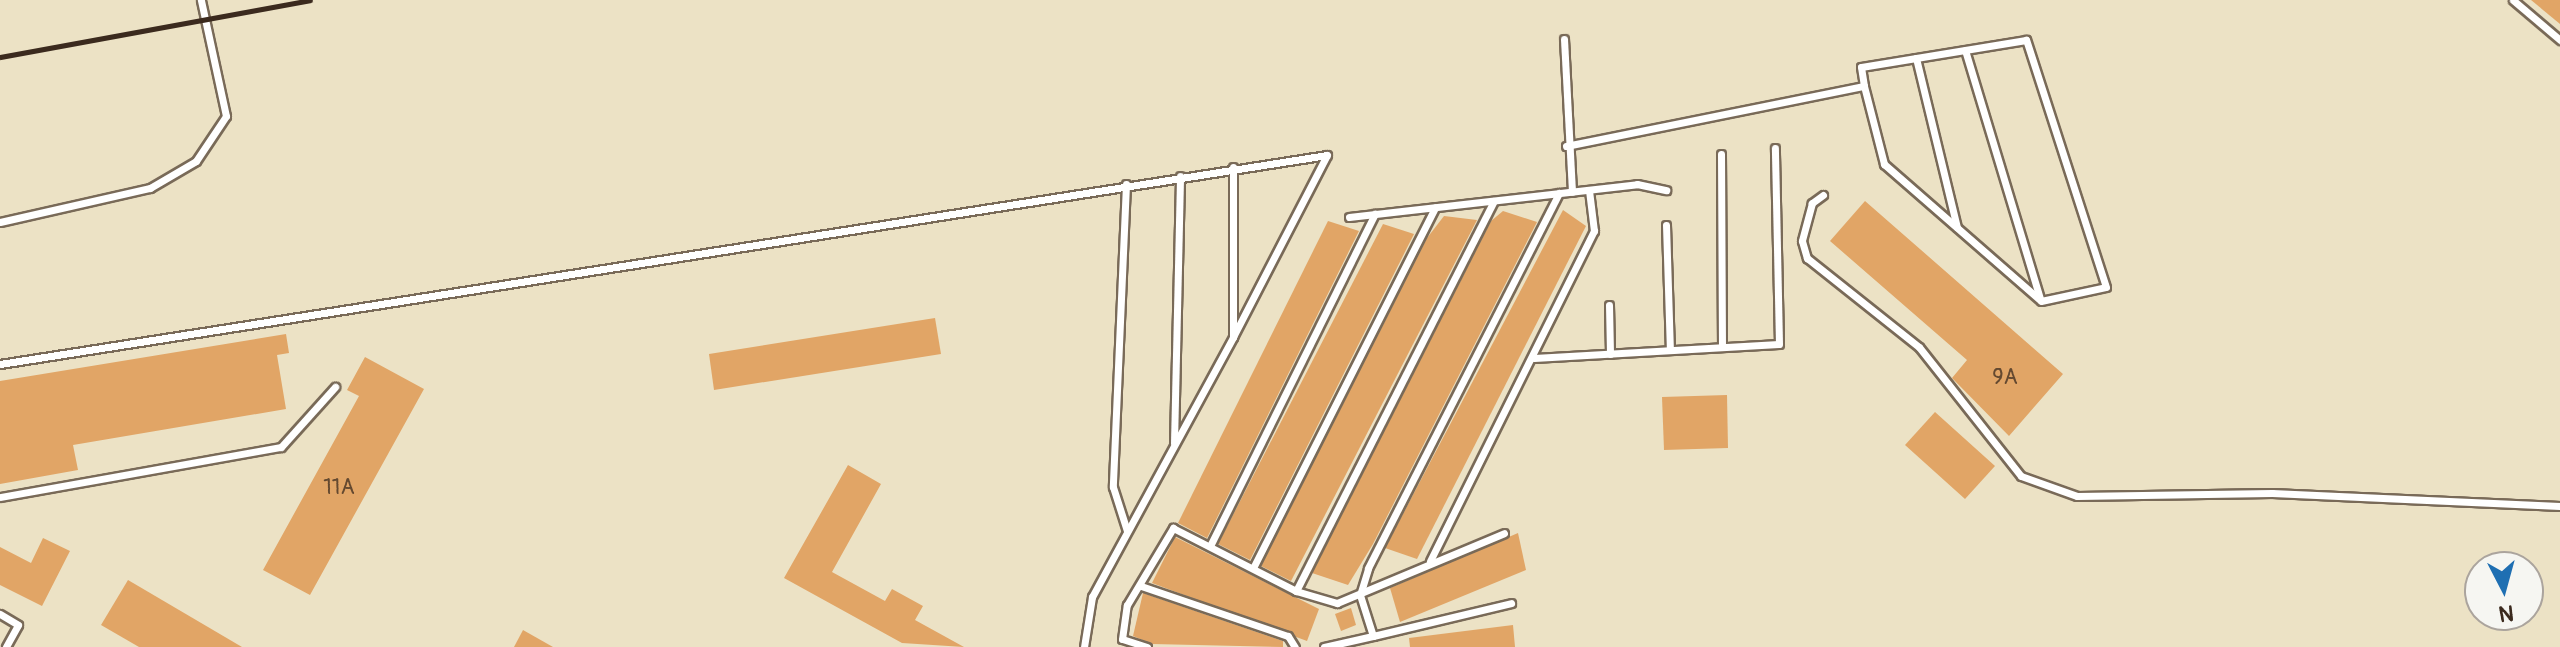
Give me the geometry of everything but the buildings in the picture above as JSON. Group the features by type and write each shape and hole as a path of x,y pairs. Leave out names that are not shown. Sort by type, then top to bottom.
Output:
{"lane":[{"path":"0,222 150,188 196,161 226,116 201,0"},
{"path":"2513,0 2560,40"},
{"path":"1564,39 1566,146 1572,192"},
{"path":"2026,40 2106,287 2041,301 1884,164 1861,67 2026,40"},
{"path":"1965,50 2041,301"},
{"path":"1916,58 1958,229"},
{"path":"1566,146 1864,86"},
{"path":"1534,358 1779,344 1775,148"},
{"path":"1721,154 1722,347"},
{"path":"0,364 1233,167 1327,155 1233,337 1092,597 1084,647"},
{"path":"1233,167 1233,337"},
{"path":"1174,445 1180,176"},
{"path":"1126,184 1113,487 1127,531"},
{"path":"1349,217 1637,184 1666,190"},
{"path":"1429,562 1534,358 1594,231 1589,190"},
{"path":"1373,636 1360,595 1559,193"},
{"path":"1823,195 1812,203 1802,241 1807,258 1919,347 2021,476 2077,496 2272,493 2560,506"},
{"path":"1296,591 1494,201"},
{"path":"1253,568 1435,207"},
{"path":"1210,546 1375,214"},
{"path":"1666,225 1670,350"},
{"path":"1609,305 1610,354"},
{"path":"0,497 281,447 335,387"},
{"path":"1147,647 1122,639 1127,605 1173,528 1296,591 1337,603 1504,533"},
{"path":"1141,586 1288,636 1295,647"},
{"path":"1324,647 1511,603"},
{"path":"0,614 18,625 6,647"}],"railway":[{"path":"0,57 310,0"}]}
